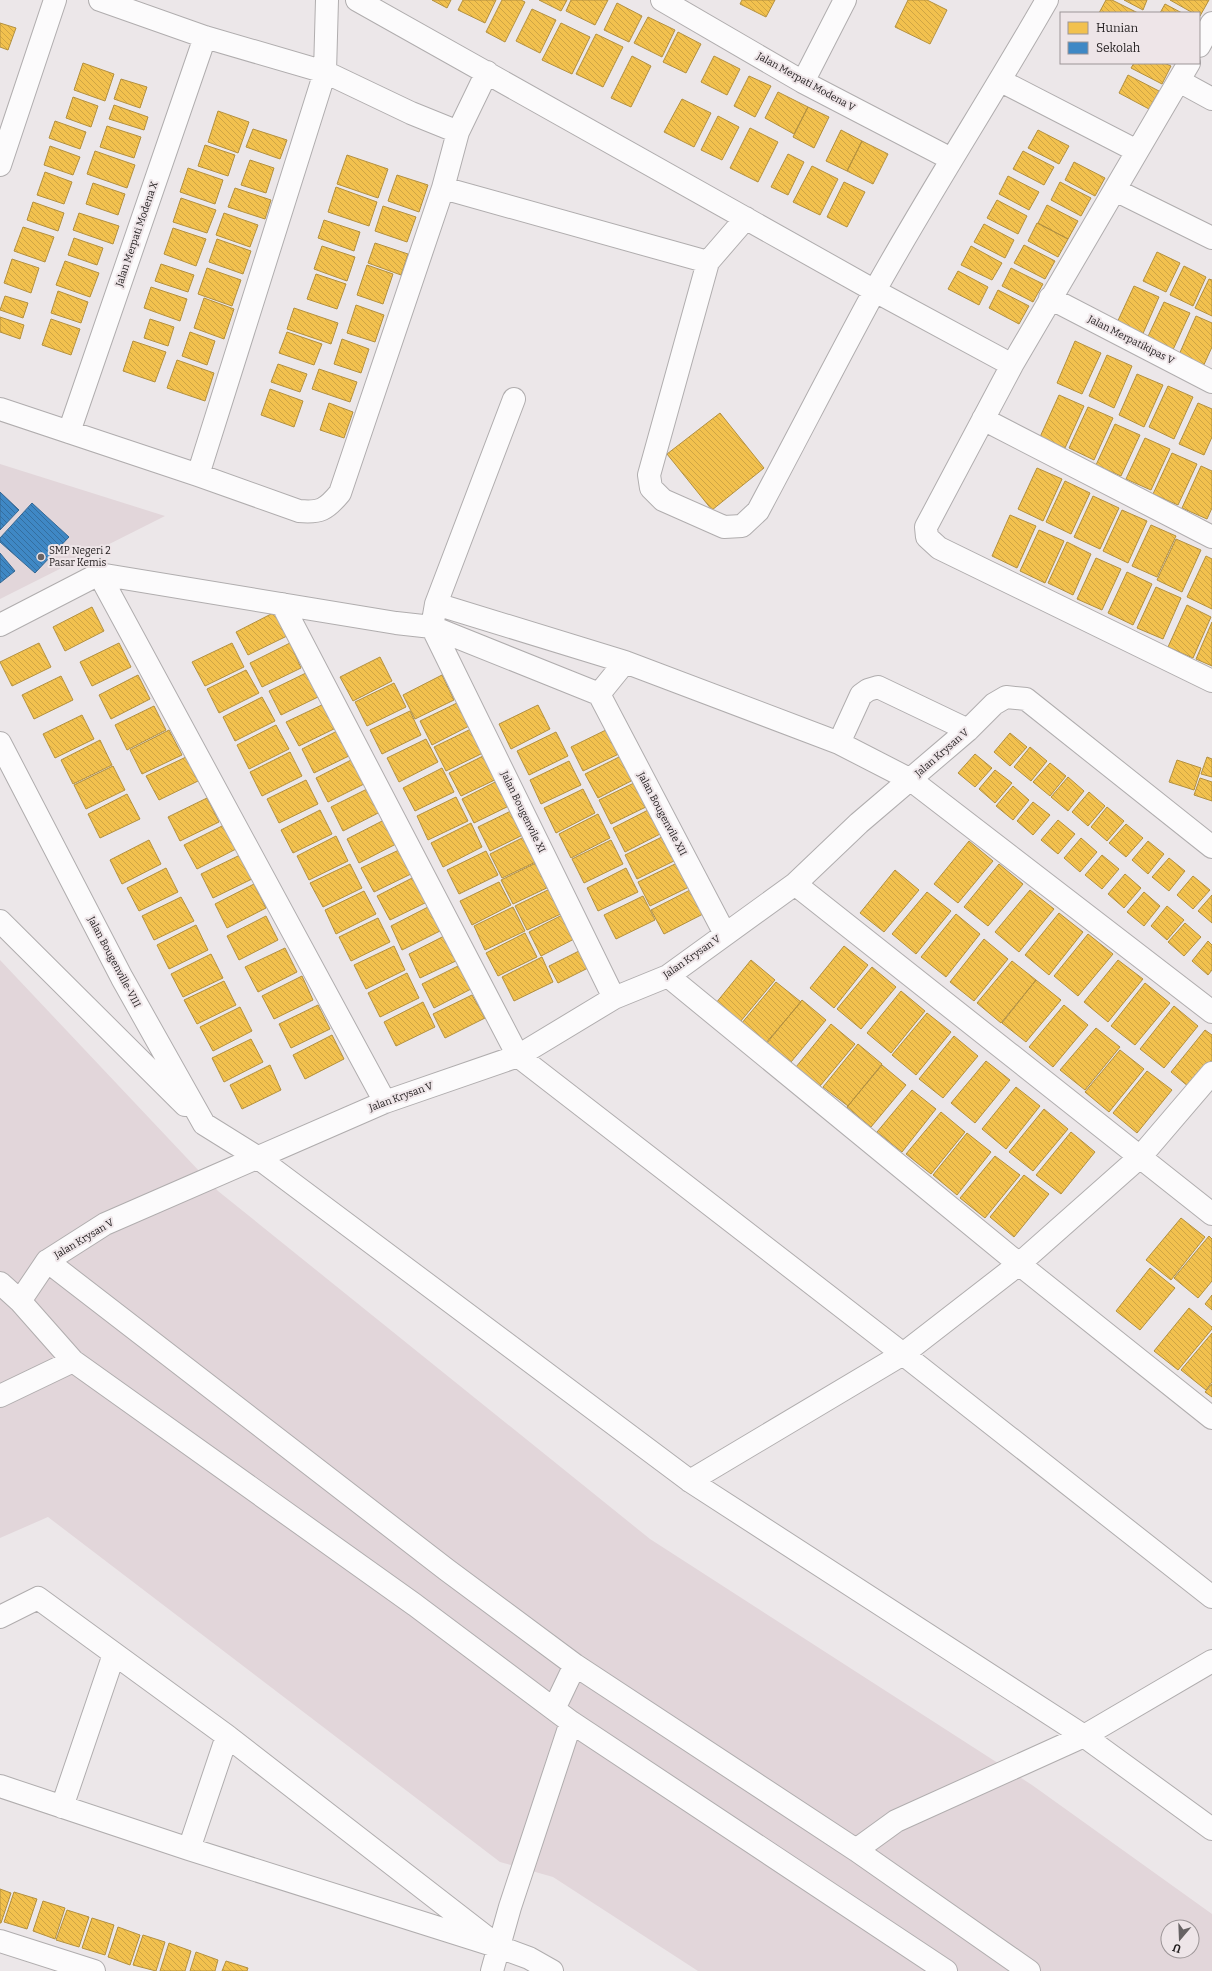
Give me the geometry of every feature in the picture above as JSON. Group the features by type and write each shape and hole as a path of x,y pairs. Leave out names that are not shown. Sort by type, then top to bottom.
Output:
{"street":[{"path":"0,165 55,0"},
{"path":"100,0 205,37 325,72 411,113 458,132"},
{"path":"198,474 325,72 327,0"},
{"path":"357,0 875,291 1012,365"},
{"name":"Jalan Merpati Modena V","path":"662,0 803,82 951,159"},
{"path":"803,82 845,0"},
{"path":"746,218 708,262 649,475 651,488 663,500 724,527 742,526 758,511 875,291 951,159 1001,81 1047,0"},
{"path":"1200,44 1212,23"},
{"name":"Jalan Merpati Modena X","path":"69,432 205,37"},
{"path":"0,410 198,474 299,511 316,513 332,503 340,494 443,188 458,132 487,72"},
{"path":"1212,99 1184,72 1012,365 926,527 927,537 939,548 1212,681"},
{"path":"1001,81 1137,151"},
{"path":"443,188 708,262"},
{"path":"1115,190 1212,238"},
{"name":"Jalan Merpatikipas V","path":"1050,298 1212,382"},
{"path":"432,627 436,604 514,399"},
{"path":"983,419 1212,537"},
{"path":"0,625 99,574 396,623 432,627 599,694 625,662"},
{"path":"99,574 385,1102"},
{"path":"282,604 518,1056 903,1354 1212,1597"},
{"path":"436,604 625,662 839,743 911,780 1212,1012"},
{"name":"Jalan Bougenvile XI","path":"432,627 614,998"},
{"path":"839,743 861,695 868,690 878,687 968,730"},
{"name":"Jalan Bougenvile XII","path":"599,694 725,934"},
{"name":"Jalan Krysan V","path":"47,1261 105,1224 257,1157 385,1102 518,1056 614,998 668,976 795,884 859,823 968,730 994,704 1006,697 1026,699 1212,847"},
{"name":"Jalan Bougenville-VIII","path":"0,743 122,978 204,1124 257,1157 690,1481 1084,1736 1212,1829"},
{"path":"795,884 1141,1156 1212,1214"},
{"path":"0,921 204,1124"},
{"path":"668,976 1019,1264 1212,1418"},
{"path":"690,1481 903,1354 1019,1264 1141,1156 1212,1073"},
{"path":"20,1301 47,1261 440,1565 575,1665 856,1850 1029,1971"},
{"path":"0,1283 20,1301 73,1361 415,1605 563,1715 946,1971"},
{"path":"0,1396 73,1361"},
{"path":"0,1617 38,1598 227,1736 499,1947"},
{"path":"62,1807 114,1654"},
{"path":"856,1850 896,1821 1084,1736 1212,1661"},
{"path":"492,1971 563,1715 575,1665"},
{"path":"189,1849 227,1736"},
{"path":"0,1786 189,1849 499,1947 529,1958 552,1971"},
{"path":"0,1942 94,1971"}],"shaded area":[{"name":"SMP Negeri 2 Pasar Kemis","path":"0,464 165,516 0,599"},
{"path":"0,960 218,1191 650,1539 1032,1785 1212,1914 1212,1971 698,1971 553,1877 500,1862 48,1517 0,1538"}],"building: Hunian":[{"path":"432,0 451,0 447,8"},
{"path":"463,0 496,0 485,23 458,10"},
{"path":"502,0 521,0 525,2 505,42 486,32"},
{"path":"539,0 567,0 561,11"},
{"path":"571,0 608,0 595,25 566,11"},
{"path":"742,0 775,0 766,17 740,4"},
{"path":"908,0 927,0 947,10 930,44 895,27"},
{"path":"1106,0 1112,0 1136,12 1100,12"},
{"path":"1124,0 1147,0 1143,10"},
{"path":"1170,0 1209,0 1200,16 1200,12 1191,12"},
{"path":"617,3 642,16 629,42 604,30"},
{"path":"1165,4 1180,12 1161,12"},
{"path":"532,9 556,20 540,53 516,41"},
{"path":"648,17 675,30 662,57 634,43"},
{"path":"0,23 16,28 8,50 0,47"},
{"path":"561,23 590,37 572,74 542,60"},
{"path":"678,32 701,44 686,73 663,62"},
{"path":"596,34 623,47 603,87 576,74"},
{"path":"632,56 651,66 631,107 611,98"},
{"path":"714,56 740,69 727,95 701,82"},
{"path":"83,63 114,74 105,101 74,90"},
{"path":"1133,64 1166,64 1171,66 1162,84 1131,68"},
{"path":"1128,75 1159,91 1149,109 1119,93"},
{"path":"749,76 771,86 755,117 734,106"},
{"path":"121,79 147,87 140,108 114,99"},
{"path":"778,92 808,107 794,134 765,118"},
{"path":"73,97 98,106 91,127 66,118"},
{"path":"682,99 711,113 694,147 664,132"},
{"path":"114,105 148,117 144,130 109,119"},
{"path":"808,107 829,117 814,148 793,137"},
{"path":"218,111 249,122 238,153 208,142"},
{"path":"718,116 739,127 722,160 701,150"},
{"path":"55,121 86,132 80,149 49,138"},
{"path":"107,126 141,137 134,158 100,147"},
{"path":"750,128 778,142 758,182 730,168"},
{"path":"253,129 287,140 280,159 246,147"},
{"path":"841,130 862,141 847,171 826,161"},
{"path":"1038,130 1069,146 1059,164 1028,148"},
{"path":"862,141 888,154 873,184 847,171"},
{"path":"205,145 235,155 228,176 198,166"},
{"path":"50,146 80,157 73,175 44,165"},
{"path":"95,151 135,165 127,188 87,174"},
{"path":"1023,151 1054,167 1044,185 1013,169"},
{"path":"788,154 804,162 788,195 771,187"},
{"path":"347,155 388,169 378,198 337,184"},
{"path":"250,160 274,168 266,193 241,185"},
{"path":"1074,162 1105,178 1095,196 1065,180"},
{"path":"812,166 838,179 820,215 793,202"},
{"path":"188,168 223,180 215,204 180,192"},
{"path":"45,172 72,182 64,204 37,195"},
{"path":"397,175 428,185 419,212 388,201"},
{"path":"1008,176 1039,192 1029,210 999,194"},
{"path":"844,182 865,192 847,227 827,217"},
{"path":"1060,182 1091,198 1081,216 1051,200"},
{"path":"93,183 125,194 118,215 86,204"},
{"path":"336,187 377,202 369,226 328,212"},
{"path":"235,188 271,200 265,219 228,207"},
{"path":"181,198 216,210 207,233 173,222"},
{"path":"997,200 1027,216 1018,234 987,218"},
{"path":"33,202 64,213 58,231 27,220"},
{"path":"1047,205 1078,221 1068,239 1038,223"},
{"path":"383,206 416,217 407,242 375,231"},
{"path":"79,213 119,226 113,244 73,230"},
{"path":"224,213 258,225 250,247 216,235"},
{"path":"324,220 360,232 354,251 318,238"},
{"path":"1037,223 1068,239 1058,257 1028,241"},
{"path":"984,224 1014,240 1005,258 974,242"},
{"path":"23,227 54,237 45,262 14,251"},
{"path":"173,228 206,239 196,266 164,254"},
{"path":"74,238 103,248 97,265 68,255"},
{"path":"217,239 251,251 243,274 209,262"},
{"path":"375,243 408,254 401,275 368,263"},
{"path":"1024,245 1055,261 1045,279 1014,263"},
{"path":"322,246 355,257 347,281 314,269"},
{"path":"971,246 1002,263 992,280 961,265"},
{"path":"1157,252 1180,263 1166,292 1143,281"},
{"path":"12,259 39,268 31,293 4,283"},
{"path":"65,261 99,273 90,297 56,285"},
{"path":"161,264 194,275 188,292 155,281"},
{"path":"367,265 393,274 383,304 357,295"},
{"path":"1184,266 1206,277 1193,306 1170,295"},
{"path":"207,268 241,280 232,306 198,294"},
{"path":"1011,268 1043,284 1033,302 1002,286"},
{"path":"958,271 988,287 979,305 948,289"},
{"path":"316,274 346,284 337,309 307,299"},
{"path":"1209,279 1212,280 1212,316 1195,308"},
{"path":"1134,286 1159,297 1141,338 1115,327"},
{"path":"151,287 187,299 180,321 144,308"},
{"path":"998,290 1029,306 1019,324 989,308"},
{"path":"58,291 88,302 81,323 51,313"},
{"path":"5,296 28,303 23,318 0,310"},
{"path":"204,298 234,309 224,339 194,328"},
{"path":"1164,302 1190,313 1171,354 1145,343"},
{"path":"356,305 384,315 375,342 347,333"},
{"path":"294,308 338,323 331,344 287,329"},
{"path":"1196,316 1212,323 1212,347 1202,369 1178,357"},
{"path":"0,317 24,325 20,339 0,332"},
{"path":"51,319 80,329 71,355 42,345"},
{"path":"150,319 174,327 168,346 144,338"},
{"path":"190,332 215,341 207,365 182,356"},
{"path":"287,332 322,344 314,365 279,353"},
{"path":"342,339 369,349 361,373 334,364"},
{"path":"133,341 166,352 155,382 123,371"},
{"path":"1075,341 1101,353 1082,394 1057,383"},
{"path":"1107,355 1132,366 1114,408 1089,396"},
{"path":"177,360 214,373 205,401 167,388"},
{"path":"278,364 307,374 300,392 271,382"},
{"path":"319,369 357,382 350,402 312,389"},
{"path":"1137,374 1163,385 1144,427 1119,415"},
{"path":"1168,386 1193,397 1174,439 1149,427"},
{"path":"270,389 303,401 294,427 261,415"},
{"path":"1059,395 1084,406 1065,448 1040,437"},
{"path":"329,403 353,412 344,438 320,430"},
{"path":"1198,403 1212,409 1212,437 1204,455 1179,444"},
{"path":"1088,407 1113,418 1094,460 1069,448"},
{"path":"720,413 764,468 712,510 667,454"},
{"path":"1115,424 1140,435 1121,476 1096,465"},
{"path":"1145,438 1170,449 1151,490 1126,479"},
{"path":"1172,453 1197,464 1178,505 1153,494"},
{"path":"1201,466 1212,471 1212,508 1207,519 1182,508"},
{"path":"1037,468 1062,479 1043,521 1018,509"},
{"path":"1065,481 1090,493 1071,534 1046,522"},
{"path":"1093,496 1119,508 1100,549 1074,537"},
{"path":"1122,510 1147,521 1128,563 1103,551"},
{"path":"1010,515 1036,526 1017,568 992,556"},
{"path":"1151,525 1176,536 1157,577 1132,566"},
{"path":"1039,530 1064,541 1045,583 1020,571"},
{"path":"1176,539 1201,550 1182,592 1157,580"},
{"path":"1067,542 1091,554 1073,595 1048,583"},
{"path":"1206,556 1212,559 1212,609 1187,597"},
{"path":"1096,558 1121,569 1102,610 1077,599"},
{"path":"1127,572 1152,584 1133,625 1108,613"},
{"path":"1156,587 1181,598 1163,639 1137,628"},
{"path":"1187,605 1211,617 1193,658 1168,647"},
{"path":"92,607 104,631 65,651 53,627"},
{"path":"275,612 287,636 248,655 236,632"},
{"path":"1212,622 1212,666 1196,659"},
{"path":"39,643 51,667 12,686 0,662"},
{"path":"119,643 131,667 92,686 80,662"},
{"path":"232,643 244,667 205,686 192,662"},
{"path":"290,643 301,668 262,687 250,663"},
{"path":"380,657 392,681 353,701 340,677"},
{"path":"246,670 259,693 219,713 207,689"},
{"path":"308,672 320,696 281,715 269,691"},
{"path":"138,675 150,699 111,719 99,695"},
{"path":"442,675 454,700 415,719 403,695"},
{"path":"61,676 73,700 34,719 22,695"},
{"path":"394,683 406,707 367,726 355,702"},
{"path":"262,697 275,721 235,741 223,717"},
{"path":"459,702 471,725 432,745 420,721"},
{"path":"326,703 338,727 299,746 286,722"},
{"path":"538,705 550,729 511,749 499,724"},
{"path":"154,706 166,730 127,750 115,725"},
{"path":"410,711 421,735 382,754 370,730"},
{"path":"82,715 94,739 55,758 43,734"},
{"path":"276,725 289,749 249,769 237,745"},
{"path":"473,728 485,752 446,771 434,747"},
{"path":"610,728 623,752 583,771 571,747"},
{"path":"341,729 353,754 314,773 302,749"},
{"path":"169,730 182,755 142,774 130,750"},
{"path":"556,732 568,756 529,775 517,751"},
{"path":"1010,733 1027,747 1010,766 994,752"},
{"path":"426,739 438,762 399,782 387,758"},
{"path":"100,740 112,765 73,784 61,760"},
{"path":"1030,747 1047,761 1031,781 1014,767"},
{"path":"290,752 302,776 262,796 250,772"},
{"path":"489,753 501,777 461,796 449,773"},
{"path":"625,754 637,778 598,798 585,774"},
{"path":"975,754 992,768 975,787 958,773"},
{"path":"186,757 198,781 159,800 146,776"},
{"path":"1207,757 1212,759 1212,777 1201,774"},
{"path":"355,758 368,782 328,802 316,778"},
{"path":"1177,760 1201,768 1194,790 1169,782"},
{"path":"569,761 581,785 541,804 530,780"},
{"path":"1050,763 1066,776 1050,796 1033,782"},
{"path":"113,766 125,790 86,809 74,785"},
{"path":"442,768 454,792 415,811 403,788"},
{"path":"995,770 1012,783 995,803 979,789"},
{"path":"1068,777 1084,791 1068,811 1051,797"},
{"path":"1200,778 1212,782 1212,801 1194,795"},
{"path":"501,779 513,804 474,823 462,799"},
{"path":"306,780 318,804 279,823 267,799"},
{"path":"638,781 650,805 611,824 599,800"},
{"path":"1013,786 1029,800 1013,820 996,806"},
{"path":"371,787 382,811 343,831 331,807"},
{"path":"583,789 595,813 556,833 544,808"},
{"path":"1089,792 1105,806 1088,826 1072,812"},
{"path":"127,794 140,819 100,838 88,814"},
{"path":"456,797 468,821 428,840 417,816"},
{"path":"207,798 219,822 180,841 168,817"},
{"path":"1033,802 1050,815 1033,835 1017,821"},
{"path":"1107,807 1124,821 1107,841 1091,827"},
{"path":"517,808 529,832 490,851 478,827"},
{"path":"652,808 664,832 625,852 613,828"},
{"path":"320,810 332,834 293,853 281,830"},
{"path":"598,814 610,838 571,858 559,834"},
{"path":"386,819 398,843 359,863 347,839"},
{"path":"1058,820 1075,834 1058,854 1041,840"},
{"path":"471,823 482,847 443,867 431,843"},
{"path":"1126,824 1143,838 1126,857 1109,843"},
{"path":"224,825 236,849 197,869 184,845"},
{"path":"530,834 542,859 502,878 490,854"},
{"path":"336,836 348,861 309,880 297,856"},
{"path":"664,836 676,860 637,879 625,855"},
{"path":"1081,838 1097,852 1080,872 1064,858"},
{"path":"149,840 161,864 122,884 110,860"},
{"path":"611,840 623,864 584,883 572,859"},
{"path":"969,841 993,861 958,903 934,884"},
{"path":"1148,841 1164,854 1148,874 1132,860"},
{"path":"401,849 413,873 374,892 361,868"},
{"path":"486,851 498,875 459,894 447,870"},
{"path":"240,855 252,879 213,898 201,874"},
{"path":"1102,855 1119,869 1102,889 1085,875"},
{"path":"1169,858 1185,871 1169,891 1152,877"},
{"path":"540,861 553,885 513,904 501,880"},
{"path":"677,863 689,887 650,906 638,882"},
{"path":"350,864 362,888 323,907 310,883"},
{"path":"999,864 1023,884 988,926 964,907"},
{"path":"166,868 178,892 139,911 127,888"},
{"path":"626,868 638,892 598,911 587,888"},
{"path":"895,870 919,890 884,932 860,913"},
{"path":"1125,874 1141,888 1124,908 1108,894"},
{"path":"416,876 429,901 390,920 377,896"},
{"path":"1193,876 1210,890 1193,909 1177,895"},
{"path":"499,882 511,905 472,925 460,901"},
{"path":"254,884 266,908 227,928 215,904"},
{"path":"554,887 567,911 527,930 515,906"},
{"path":"690,890 703,914 664,934 651,910"},
{"path":"1030,890 1054,909 1019,952 995,932"},
{"path":"364,891 376,914 336,934 325,910"},
{"path":"927,892 951,911 916,954 892,934"},
{"path":"1144,892 1160,906 1144,926 1127,912"},
{"path":"1212,895 1212,923 1198,911"},
{"path":"643,896 655,920 616,939 604,915"},
{"path":"181,897 194,921 154,940 142,916"},
{"path":"430,906 442,930 402,950 391,926"},
{"path":"1167,906 1184,920 1167,940 1151,926"},
{"path":"513,907 525,931 485,950 474,926"},
{"path":"568,912 580,936 541,956 529,932"},
{"path":"1059,913 1083,932 1049,975 1025,955"},
{"path":"956,914 980,934 946,977 921,957"},
{"path":"266,916 278,940 239,960 227,936"},
{"path":"378,918 390,942 351,961 339,937"},
{"path":"1185,923 1201,937 1184,956 1168,942"},
{"path":"196,925 208,950 169,969 157,945"},
{"path":"525,933 537,957 498,976 486,953"},
{"path":"448,934 460,959 420,978 409,954"},
{"path":"1088,934 1113,954 1078,996 1054,976"},
{"path":"984,939 1008,959 974,1001 950,982"},
{"path":"1208,941 1212,945 1212,970 1208,975 1192,961"},
{"path":"394,946 405,970 366,989 354,965"},
{"path":"844,946 868,965 834,1008 810,988"},
{"path":"285,948 297,972 258,992 245,967"},
{"path":"581,950 590,967 558,983 549,966"},
{"path":"211,954 223,978 183,997 171,974"},
{"path":"542,957 553,982 514,1001 502,977"},
{"path":"751,960 775,980 740,1022 716,1003"},
{"path":"1118,960 1143,979 1108,1022 1084,1002"},
{"path":"1012,961 1036,980 1001,1023 977,1003"},
{"path":"462,964 473,988 434,1008 422,984"},
{"path":"872,967 896,987 861,1029 837,1009"},
{"path":"407,973 419,998 380,1017 368,993"},
{"path":"302,976 313,1000 274,1019 262,996"},
{"path":"1036,980 1061,1000 1026,1042 1002,1023"},
{"path":"224,981 236,1005 197,1024 184,1000"},
{"path":"776,982 801,1002 765,1044 741,1024"},
{"path":"1145,983 1170,1003 1135,1045 1111,1026"},
{"path":"901,991 925,1011 891,1053 867,1033"},
{"path":"472,995 485,1018 445,1038 433,1014"},
{"path":"802,1000 826,1020 791,1062 767,1043"},
{"path":"423,1002 435,1027 396,1046 384,1022"},
{"path":"318,1005 330,1029 291,1048 279,1024"},
{"path":"1064,1005 1088,1025 1053,1067 1029,1047"},
{"path":"1174,1006 1198,1026 1164,1068 1140,1049"},
{"path":"240,1007 252,1031 213,1051 200,1027"},
{"path":"927,1013 951,1032 916,1075 892,1055"},
{"path":"831,1024 855,1044 820,1086 796,1067"},
{"path":"1096,1028 1120,1047 1085,1090 1060,1070"},
{"path":"1205,1030 1212,1035 1212,1070 1195,1092 1171,1072"},
{"path":"332,1035 344,1059 305,1079 293,1055"},
{"path":"954,1036 978,1056 943,1098 919,1079"},
{"path":"251,1039 263,1062 224,1082 212,1058"},
{"path":"858,1044 882,1064 848,1106 823,1087"},
{"path":"1120,1050 1144,1069 1109,1112 1085,1092"},
{"path":"986,1061 1010,1080 975,1123 951,1103"},
{"path":"270,1065 281,1090 242,1109 230,1085"},
{"path":"882,1065 906,1085 871,1127 847,1107"},
{"path":"1147,1071 1172,1090 1137,1133 1113,1113"},
{"path":"1016,1087 1040,1106 1006,1149 982,1129"},
{"path":"912,1090 936,1109 902,1152 877,1132"},
{"path":"1044,1109 1068,1129 1033,1171 1009,1152"},
{"path":"941,1112 965,1132 931,1174 906,1154"},
{"path":"1071,1132 1095,1152 1061,1194 1036,1175"},
{"path":"967,1133 991,1152 957,1195 933,1175"},
{"path":"995,1156 1020,1175 985,1218 960,1198"},
{"path":"1024,1175 1049,1194 1014,1237 990,1217"},
{"path":"1181,1218 1205,1237 1171,1280 1146,1260"},
{"path":"1209,1236 1212,1239 1212,1281 1198,1298 1174,1278"},
{"path":"1150,1268 1175,1288 1140,1330 1116,1311"},
{"path":"1212,1295 1212,1310 1205,1304"},
{"path":"1189,1308 1212,1327 1212,1329 1178,1370 1154,1351"},
{"path":"1212,1333 1212,1382 1206,1390 1181,1370"},
{"path":"1212,1384 1212,1397 1205,1392"},
{"path":"0,1889 11,1893 1,1923 0,1923"},
{"path":"14,1892 37,1899 27,1929 4,1922"},
{"path":"43,1901 65,1908 55,1939 33,1931"},
{"path":"67,1910 89,1917 79,1947 56,1940"},
{"path":"92,1918 114,1925 105,1955 82,1948"},
{"path":"118,1927 140,1935 130,1965 108,1957"},
{"path":"143,1935 165,1942 156,1971 133,1965"},
{"path":"169,1943 191,1951 185,1971 160,1971"},
{"path":"196,1952 218,1960 215,1971 190,1971"},
{"path":"226,1961 248,1968 247,1971 222,1971"}],"building: Sekolah":[{"path":"0,492 19,510 0,530"},
{"path":"32,503 69,537 35,573 0,542 0,538"},
{"path":"0,553 15,571 0,583"}],"place":[{"name":"SMP Negeri 2 Pasar Kemis","path":"41,557"}]}
